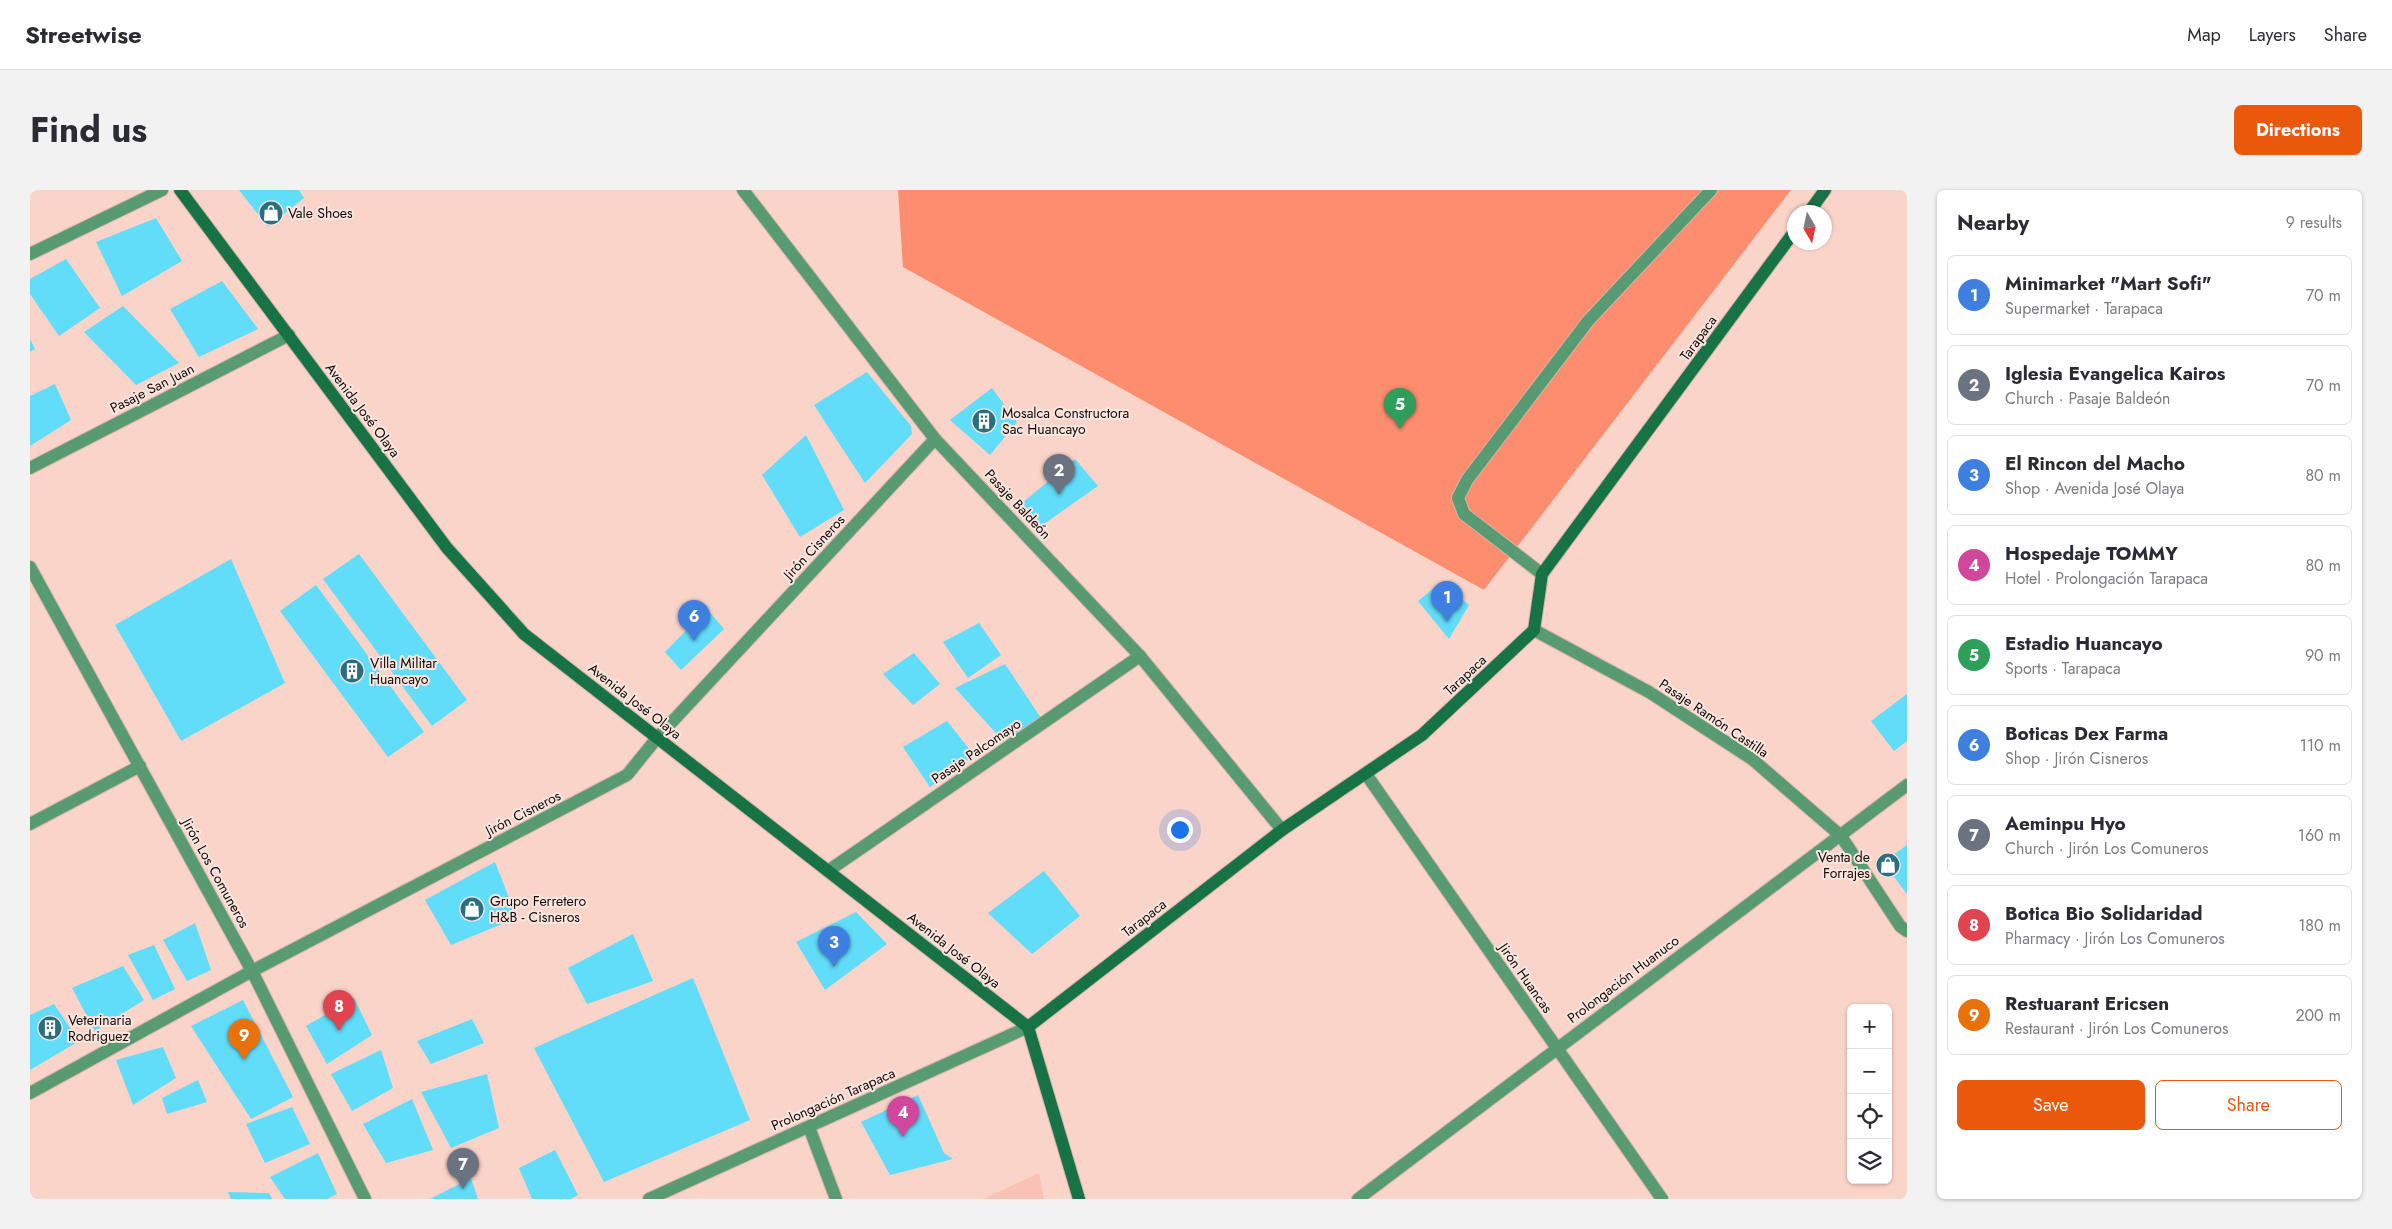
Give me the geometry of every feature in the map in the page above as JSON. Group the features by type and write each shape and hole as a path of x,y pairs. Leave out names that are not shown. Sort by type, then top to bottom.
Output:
{"street":[{"path":"30,254 162,190"},
{"name":"Avenida José Olaya","path":"180,190 447,548 524,634 1028,1027"},
{"name":"Pasaje Baldeón","path":"743,190 935,439 1140,656 1282,830"},
{"path":"1542,574 1464,514 1458,498 1468,480 1588,321 1711,190"},
{"path":"1814,205 1825,190"},
{"name":"Tarapaca","path":"1028,1027 1282,830 1422,735 1534,630 1542,574 1787,242"},
{"name":"Pasaje San Juan","path":"30,468 288,335"},
{"name":"Jirón Cisneros","path":"30,1093 252,971 627,775 657,738 935,439"},
{"name":"Jirón Los Comuneros","path":"30,568 252,971 365,1199"},
{"name":"Pasaje Ramón Castilla","path":"1534,630 1649,692 1752,759 1841,836 1900,926 1907,931"},
{"name":"Pasaje Palcomayo","path":"828,871 1140,656"},
{"path":"30,824 140,766"},
{"name":"Jirón Huancas","path":"1366,774 1662,1199"},
{"name":"Prolongación Huanuco","path":"1358,1199 1907,785"},
{"path":"1028,1027 1079,1199"},
{"name":"Prolongación Tarapaca","path":"649,1199 1028,1027"},
{"path":"809,1127 836,1199"}],"shaded area":[{"path":"898,190 1791,190 1484,590 903,267"},
{"path":"1039,1173 1044,1199 983,1199"}],"building":[{"name":"Vale Shoes","path":"239,190 299,190 304,198 268,227"},
{"path":"156,218 182,261 122,296 96,242"},
{"path":"66,259 100,308 59,336 30,294 30,279"},
{"path":"222,281 258,329 199,357 170,309"},
{"path":"123,306 179,363 136,385 84,332"},
{"path":"30,339 35,349 30,352"},
{"path":"867,372 911,426 912,434 865,483 814,405"},
{"path":"55,384 71,420 30,446 30,396"},
{"name":"Mosalca Constructora Sac Huancayo","path":"992,388 1017,422 990,455 950,420"},
{"path":"806,435 844,510 800,537 762,475"},
{"path":"1075,459 1098,486 1041,526 1021,504"},
{"name":"Villa Militar Huancayo","path":"359,554 467,700 432,726 323,579"},
{"path":"231,559 285,683 181,741 115,625"},
{"path":"1441,582 1469,605 1449,639 1418,601"},
{"name":"Villa Militar Huancayo","path":"316,585 424,732 388,757 280,611"},
{"path":"707,609 724,629 681,670 665,652"},
{"path":"979,623 1001,655 968,678 943,642"},
{"path":"914,653 940,684 913,705 883,674"},
{"path":"1005,664 1041,718 1003,741 955,688"},
{"path":"1907,694 1907,741 1894,751 1871,721"},
{"path":"947,721 974,755 930,787 903,747"},
{"path":"1907,845 1907,894 1883,862"},
{"name":"Grupo Ferretero H&B - Cisneros","path":"495,862 517,918 451,945 425,900"},
{"path":"1044,871 1080,916 1032,954 988,913"},
{"path":"856,912 887,944 825,990 796,942"},
{"path":"195,923 211,970 187,981 163,940"},
{"path":"633,934 653,981 587,1004 568,968"},
{"path":"154,945 175,989 153,1000 128,955"},
{"path":"123,966 144,1000 95,1031 72,988"},
{"path":"693,978 750,1120 604,1182 534,1048"},
{"path":"354,998 372,1035 327,1064 306,1026"},
{"path":"243,1000 293,1097 251,1119 191,1026"},
{"name":"Veterinaria Rodriguez","path":"54,1004 79,1041 30,1070 30,1015"},
{"path":"472,1019 484,1043 431,1064 417,1041"},
{"path":"163,1047 176,1078 133,1105 116,1060"},
{"path":"381,1050 393,1088 352,1111 331,1074"},
{"path":"487,1074 499,1128 451,1148 421,1092"},
{"path":"198,1080 207,1102 167,1114 162,1098"},
{"path":"918,1095 944,1153 953,1159 890,1175 861,1122"},
{"path":"412,1099 433,1150 386,1163 363,1124"},
{"path":"292,1107 310,1144 265,1163 246,1124"},
{"path":"555,1150 578,1195 571,1199 532,1199 519,1168"},
{"path":"318,1153 337,1194 327,1199 285,1199 270,1177"},
{"path":"471,1178 478,1199 430,1199"},
{"path":"228,1192 269,1193 272,1199 231,1199"}],"place":[{"name":"Vale Shoes","path":"271,213"},
{"name":"Mosalca Constructora Sac Huancayo","path":"984,421"},
{"name":"Estadio Huancayo","path":"1400,429"},
{"name":"Iglesia Evangelica Kairos","path":"1059,495"},
{"name":"Minimarket \"Mart Sofi\"","path":"1447,622"},
{"name":"Boticas Dex Farma","path":"694,641"},
{"name":"Villa Militar Huancayo","path":"352,671"},
{"name":"Venta de Forrajes","path":"1888,865"},
{"name":"Grupo Ferretero H&B - Cisneros","path":"472,909"},
{"name":"El Rincon del Macho","path":"834,967"},
{"name":"Veterinaria Rodriguez","path":"50,1028"},
{"name":"Botica Bio Solidaridad","path":"339,1031"},
{"name":"Restuarant Ericsen","path":"244,1060"},
{"name":"Hospedaje TOMMY","path":"903,1137"},
{"name":"Aeminpu Hyo","path":"463,1189"}]}
